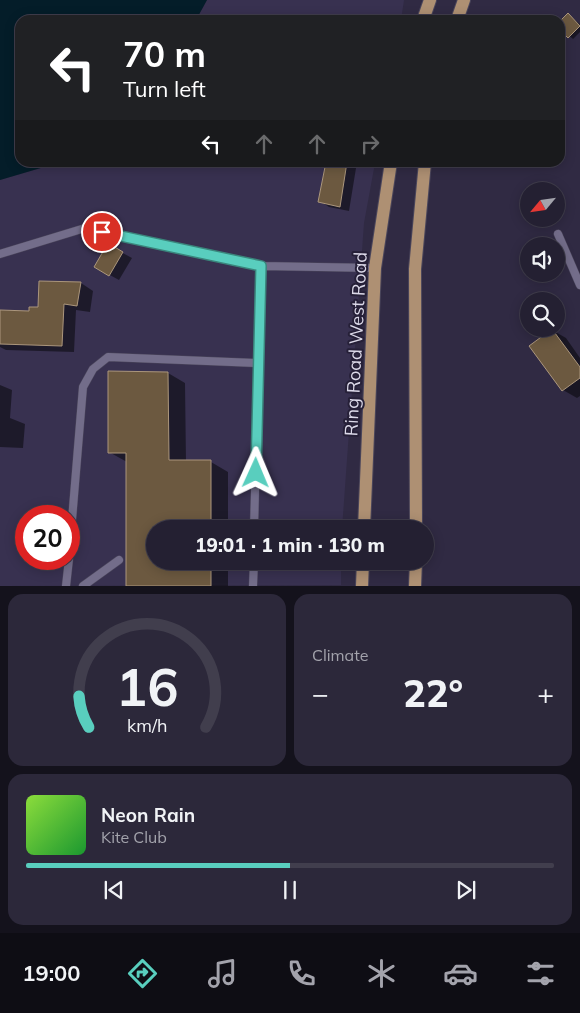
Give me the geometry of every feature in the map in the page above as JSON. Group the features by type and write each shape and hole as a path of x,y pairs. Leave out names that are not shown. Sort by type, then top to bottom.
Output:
{"main road":[{"path":"425,15 430,0"},
{"path":"459,15 464,0"},
{"name":"Ring Road West Road","path":"364,520 375,268 390,167"},
{"path":"416,520 415,269 424,167"},
{"path":"362,586 363,570"},
{"path":"415,586 416,570"}],"lane":[{"path":"0,254 85,228 261,266 375,268"},
{"path":"558,234 580,285"},
{"path":"254,520 261,266"},
{"path":"73,505 83,387 93,368 108,357 258,363"},
{"path":"83,586 119,560"},
{"path":"66,586 68,570"},
{"path":"253,586 254,570"}],"shaded area":[{"path":"207,0 404,0 402,15 199,15"},
{"path":"44,167 374,167 364,223 343,520 146,520 146,570 341,570 341,585 0,586 0,180"}],"water":[{"path":"0,0 207,0 199,15 15,15 15,167 44,167 0,180"}],"building":[{"path":"568,13 580,26 568,38 565,35 565,16"},
{"path":"325,167 346,167 340,207 318,202"},
{"path":"108,243 123,252 109,276 94,267"},
{"path":"39,281 81,282 77,306 64,304 62,346 0,344 0,310 29,311 29,307 38,307"},
{"path":"541,337 558,337 580,367 580,378 562,391 529,346"},
{"path":"108,371 168,372 169,460 211,460 211,520 146,520 146,570 211,570 211,586 126,586 126,453 108,453"}],"route":[{"path":"102,232 261,266 256,473"}]}
